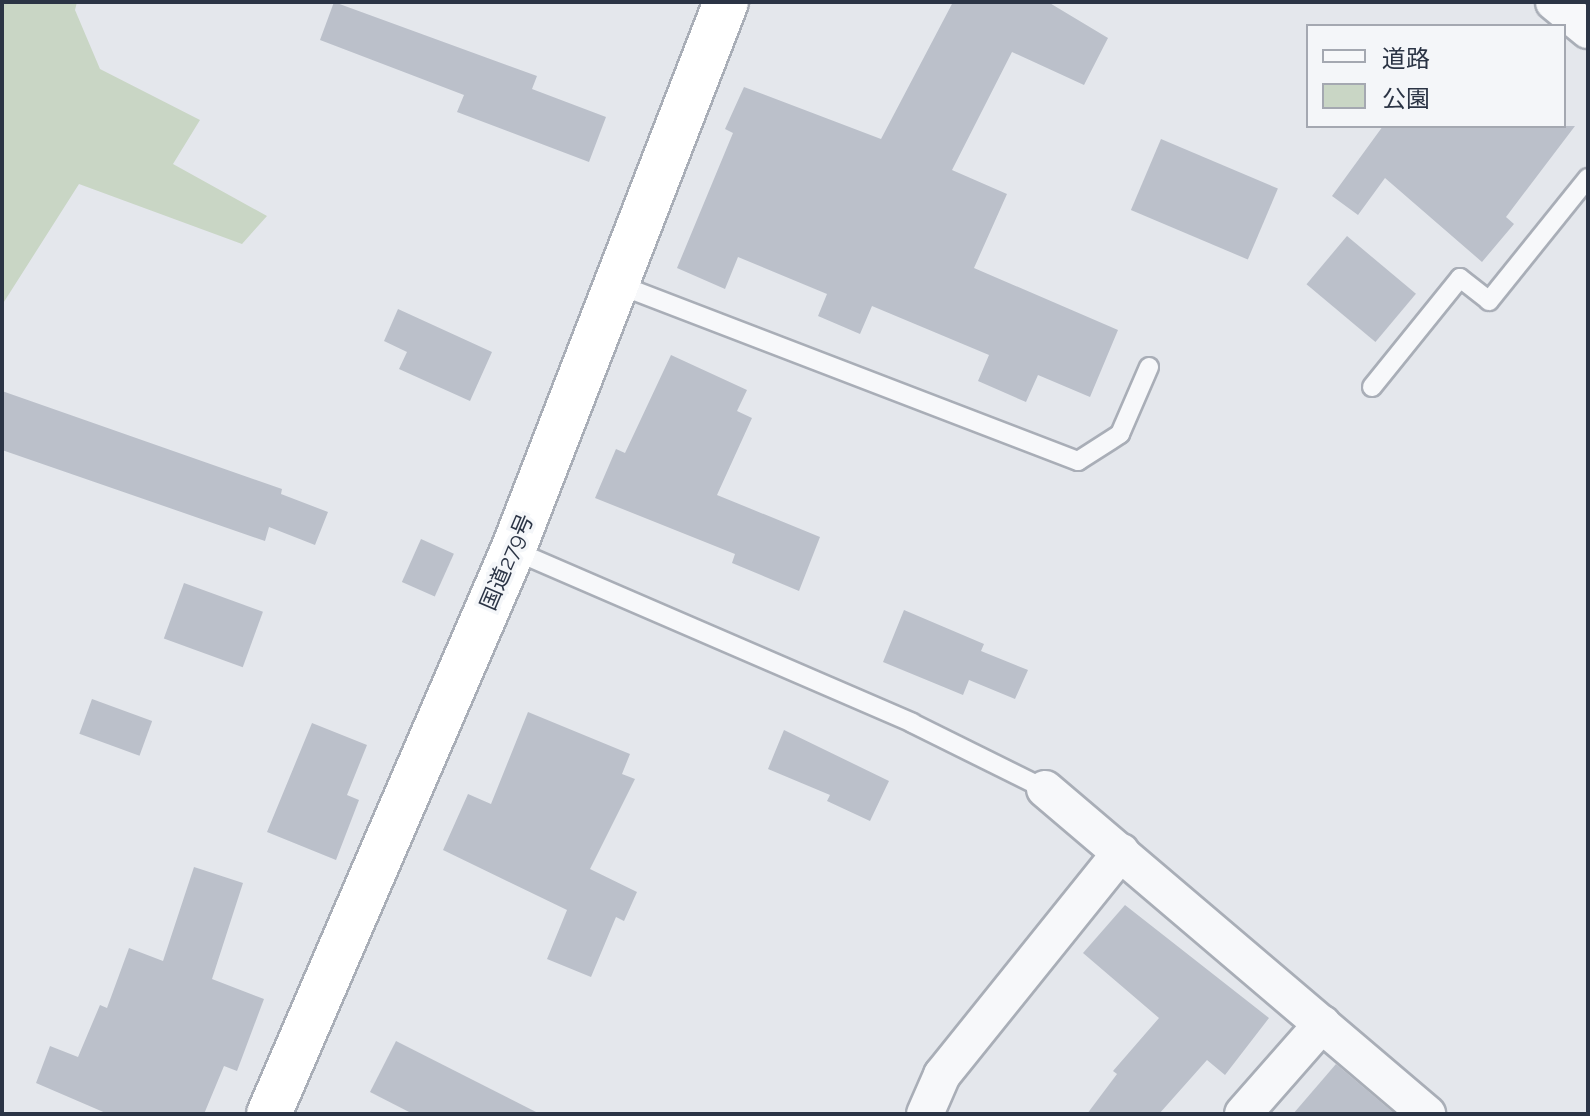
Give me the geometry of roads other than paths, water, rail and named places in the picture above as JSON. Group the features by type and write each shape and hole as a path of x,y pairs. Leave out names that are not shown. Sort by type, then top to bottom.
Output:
{"highway":[{"name":"国道279号","path":"269,1114 322,983 513,550 614,283 726,2"}],"street":[{"path":"1554,2 1588,30"},
{"path":"1045,789 1427,1114"},
{"path":"925,1114 942,1075 1121,852"},
{"path":"1243,1114 1322,1024"}],"lane":[{"path":"1372,387 1460,278 1489,301 1588,178"},
{"path":"614,283 1078,461 1120,434 1149,367"},
{"path":"513,550 912,723 1045,789"}]}
